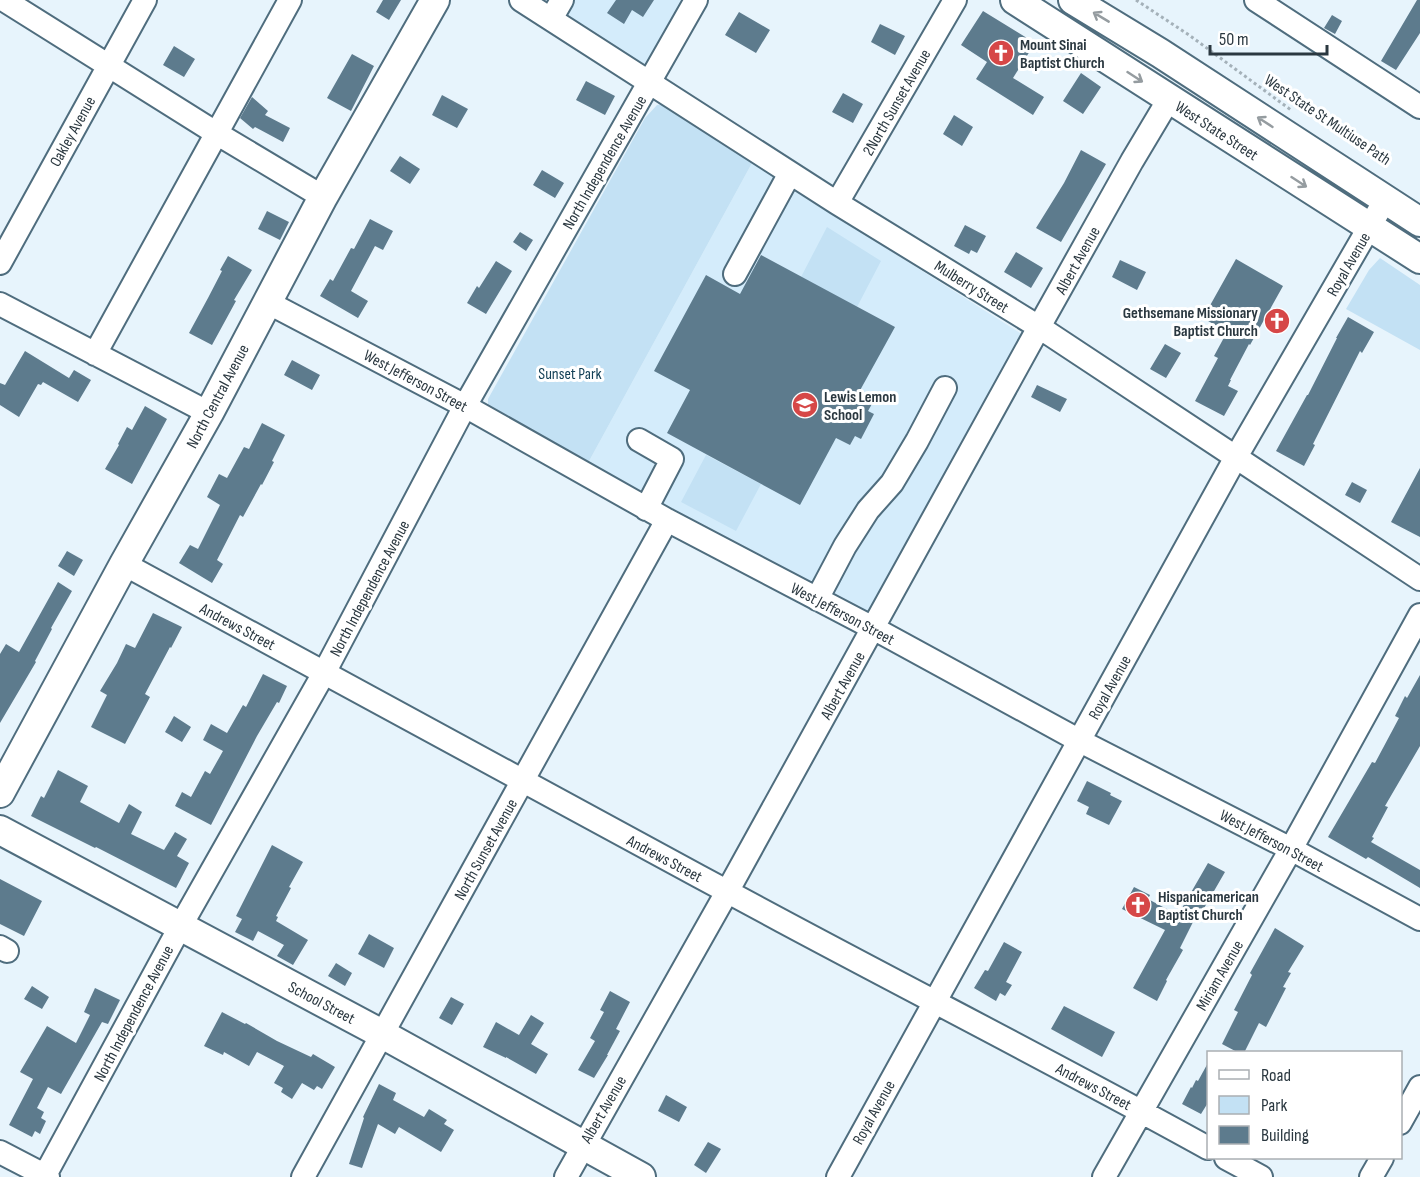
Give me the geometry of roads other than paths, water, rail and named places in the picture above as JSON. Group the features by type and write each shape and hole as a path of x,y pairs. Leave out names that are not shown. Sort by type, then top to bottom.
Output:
{"main road":[{"name":"North Central Avenue","path":"0,793 208,413 323,197 435,0"},
{"name":"West State Street","path":"1015,0 1420,259"},
{"name":"West State Street","path":"1073,0 1160,53 1420,222"},
{"name":"School Street","path":"0,830 382,1034 642,1177"}],"street":[{"path":"0,8 4,0 107,66 323,197"},
{"name":"Oakley Avenue","path":"0,263 145,0"},
{"path":"95,354 290,0"},
{"name":"Mulberry Street","path":"521,0 837,203 1039,327 1420,579"},
{"path":"551,20 562,0"},
{"name":"North Independence Avenue","path":"46,1176 180,927 324,673 465,406 696,0"},
{"name":"2North Sunset Avenue","path":"837,203 955,0"},
{"path":"1256,0 1420,107"},
{"name":"Albert Avenue","path":"566,1177 727,892 1039,327 1169,99"},
{"path":"735,274 790,173"},
{"name":"Royal Avenue","path":"838,1177 1236,457 1385,200"},
{"name":"West Jefferson Street","path":"267,302 465,406 646,509 873,628 1080,741 1291,849 1420,919"},
{"path":"1,308 208,413"},
{"path":"817,599 845,546 868,510 892,483 945,388"},
{"path":"639,440 672,459 646,509"},
{"name":"North Sunset Avenue","path":"303,1177 667,520"},
{"name":"Andrews Street","path":"124,564 727,892 1207,1147"},
{"name":"Miriam Avenue","path":"1104,1177 1291,849 1420,615"},
{"path":"1402,1121 1420,1087"},
{"path":"0,1152 46,1176"},
{"path":"1228,1159 1261,1177"},
{"path":"1371,1177 1381,1159"}],"place":[{"name":"Mount Sinai Baptist Church","path":"1001,53"},
{"name":"Gethsemane Missionary Baptist Church","path":"1277,321"},
{"name":"Lewis Lemon School","path":"805,405"},
{"name":"Hispanicamerican Baptist Church","path":"1138,905"}],"park label":[{"name":"Sunset Park","path":"570,373"}]}
